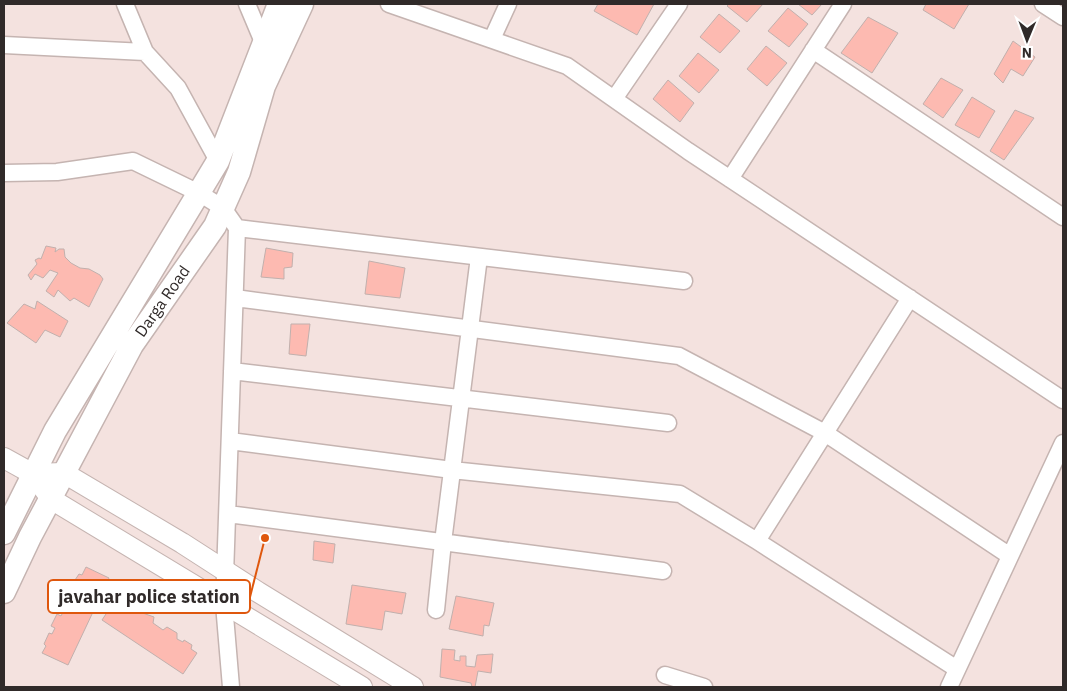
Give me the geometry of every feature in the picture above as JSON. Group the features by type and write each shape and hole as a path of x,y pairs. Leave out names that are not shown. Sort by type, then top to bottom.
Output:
{"main road":[{"name":"Darga Road","path":"4,533 55,431 218,161 279,4"},
{"name":"Darga Road","path":"4,592 132,345 215,226 239,172 264,86 302,4"}],"street":[{"path":"125,4 145,52 178,88 218,161"},
{"path":"248,4 263,42"},
{"path":"390,4 567,66 730,179 1063,400"},
{"path":"492,39 508,4"},
{"path":"614,99 679,4"},
{"path":"730,179 843,4"},
{"path":"1043,4 1063,17"},
{"path":"4,45 145,52"},
{"path":"813,50 1063,217"},
{"path":"4,173 57,172 133,162 199,193 223,208 237,228 224,604 231,687"},
{"path":"237,228 684,281"},
{"path":"436,610 479,257"},
{"path":"235,298 679,356 825,433 1010,556"},
{"path":"757,541 910,298"},
{"path":"232,371 668,423"},
{"path":"230,441 452,470 680,494 957,669"},
{"path":"949,687 1063,443"},
{"path":"4,458 34,474 51,499 362,687"},
{"path":"34,474 64,473 182,543 413,687"},
{"path":"228,514 663,571"},
{"path":"665,674 704,687"}],"building":[{"path":"598,4 654,4 637,35 594,11"},
{"path":"729,4 763,4 747,22 727,6"},
{"path":"798,4 822,4 812,15"},
{"path":"926,4 969,4 954,29 923,10"},
{"path":"788,8 808,24 789,47 768,31"},
{"path":"719,14 740,31 720,53 700,37"},
{"path":"868,17 898,33 872,73 841,53"},
{"path":"1013,41 1035,57 1023,76 1011,69 1003,83 994,74"},
{"path":"766,46 787,63 767,86 747,69"},
{"path":"698,53 719,70 699,93 679,76"},
{"path":"941,78 963,90 943,118 923,104"},
{"path":"668,80 694,103 680,122 653,99"},
{"path":"972,97 995,111 979,138 955,125"},
{"path":"1015,110 1034,118 1004,160 990,151"},
{"path":"46,246 56,248 55,252 59,249 64,249 65,257 71,263 80,268 89,269 100,275 103,279 89,307 74,298 70,301 58,290 54,297 46,291 58,273 50,270 43,278 35,274 31,280 28,275 37,264 35,260 41,259"},
{"path":"266,248 293,253 292,267 284,268 284,279 261,277"},
{"path":"369,261 405,268 400,298 365,294"},
{"path":"37,301 68,321 60,337 45,330 36,343 7,323 24,304 35,309"},
{"path":"291,324 310,324 306,356 289,354"},
{"path":"314,541 335,544 333,563 313,560"},
{"path":"86,567 109,578 68,665 42,653 49,633 52,634 55,628 51,626 57,614 61,616 67,604 63,600 69,590 74,592 77,585 73,583 79,574 82,575"},
{"path":"352,585 406,593 402,614 385,611 382,630 346,624"},
{"path":"120,593 129,599 124,606 127,609 132,602 137,606 137,611 154,617 153,623 163,630 167,627 177,633 177,639 183,642 184,640 192,645 191,649 197,653 183,674 102,620"},
{"path":"456,596 494,603 489,626 484,625 483,636 449,629"},
{"path":"442,649 455,650 454,660 460,661 460,656 466,656 466,666 475,667 477,655 493,654 491,673 478,671 475,687 472,687 471,683 440,677"}],"place":[{"name":"javahar police station","path":"265,538"}]}
